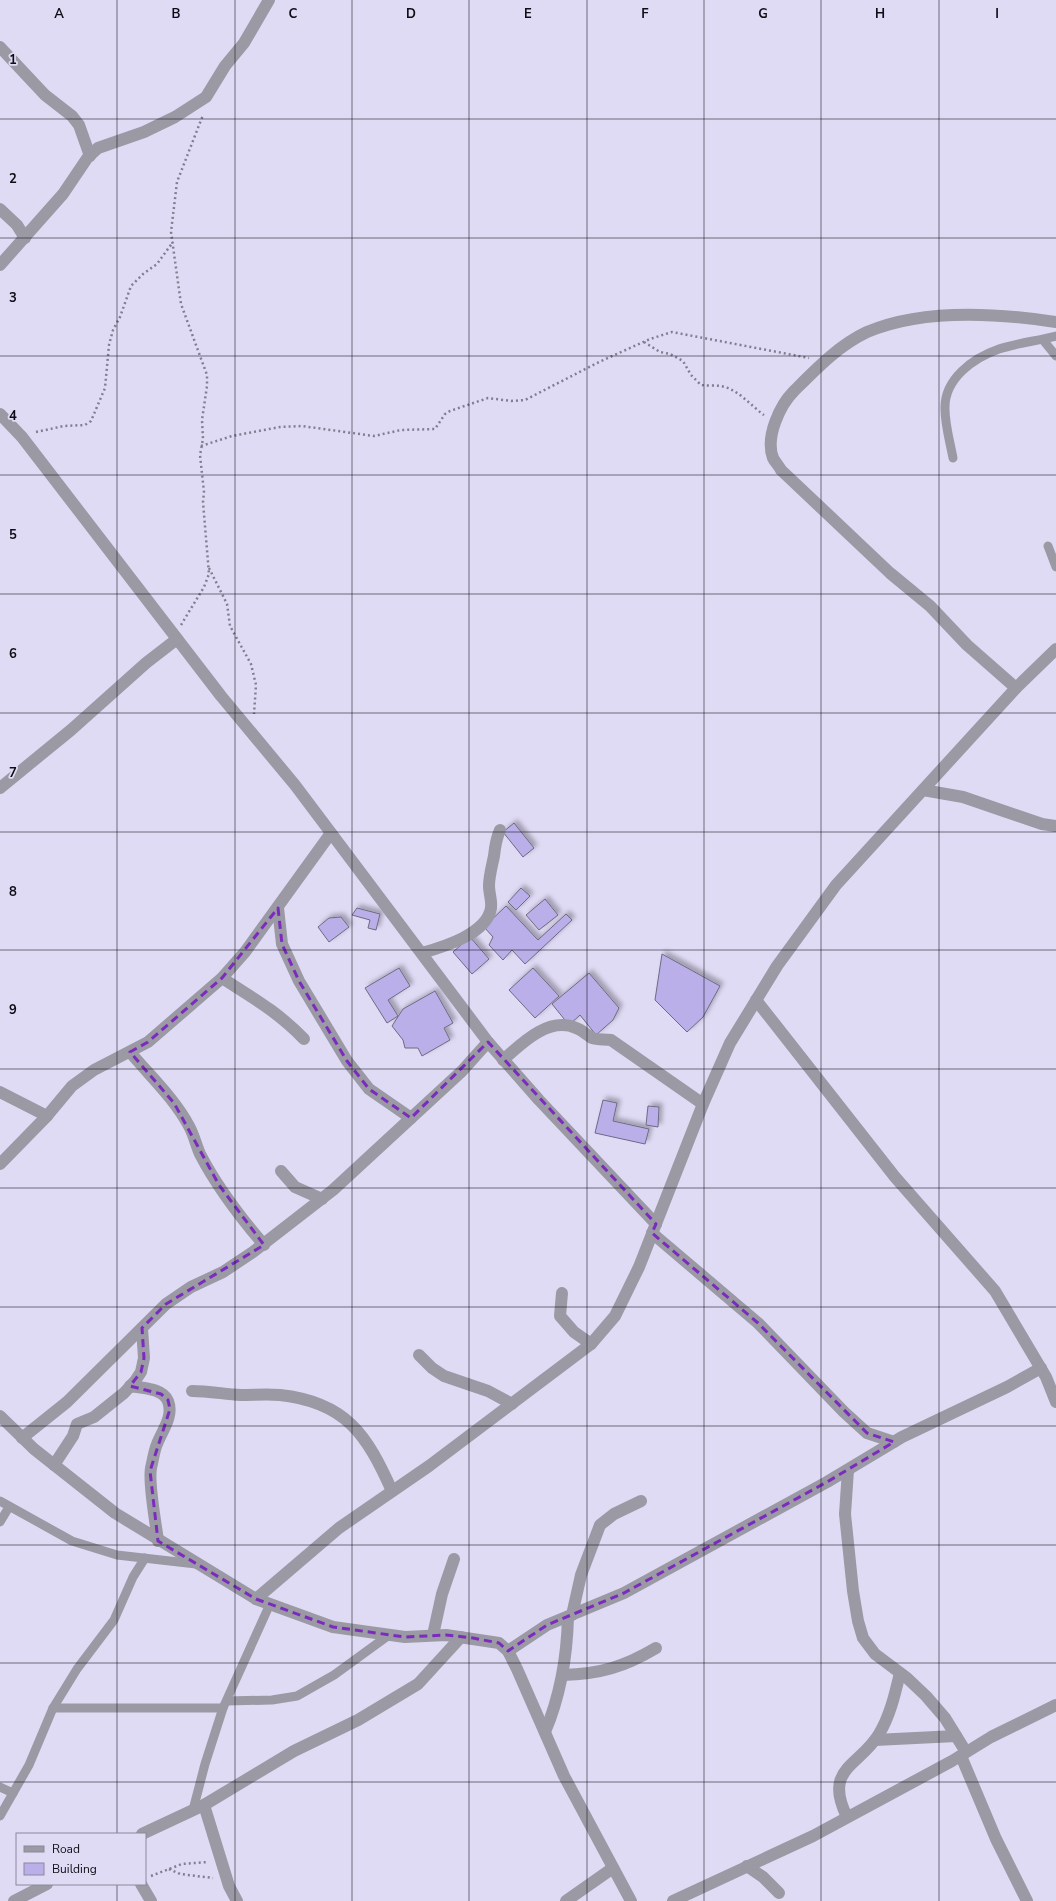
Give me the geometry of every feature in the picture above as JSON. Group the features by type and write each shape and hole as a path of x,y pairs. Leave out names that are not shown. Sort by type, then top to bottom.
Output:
{"street":[{"path":"257,0 262,13"},
{"path":"0,265 63,194 90,156 98,148 138,135 175,117 206,97 225,66 244,43 269,0"},
{"path":"0,47 45,95 72,116 79,125 90,156"},
{"path":"0,209 17,225 25,238"},
{"path":"1016,688 967,645 930,606 890,573 781,470 773,457 771,446 774,422 786,399 837,351 866,333 890,324 917,318 967,315 1023,317 1056,322"},
{"path":"0,414 22,437 251,733 295,785 503,1060 654,1228 758,1322 861,1428 867,1433 894,1442"},
{"path":"0,788 71,730 176,637"},
{"path":"256,1599 339,1528 512,1404 591,1344 615,1316 654,1228 703,1104 730,1043 777,966 836,885 1016,688 1056,649"},
{"path":"923,790 963,797 1042,824 1056,826"},
{"path":"422,953 459,940 476,930 487,919 491,908 489,887 495,841 500,830"},
{"path":"0,1164 47,1116 72,1086 94,1070 148,1042 222,978 245,952 331,833"},
{"path":"278,908 282,944 299,981 347,1061 369,1089 410,1118"},
{"path":"222,978 266,1006 286,1021 304,1039"},
{"path":"756,1000 895,1177 995,1291 1041,1368 1056,1402"},
{"path":"503,1060 521,1044 538,1032 554,1025 575,1027 594,1039 611,1040 703,1104"},
{"path":"22,1438 67,1402 166,1304 191,1287 223,1272 264,1245 322,1199 462,1071 488,1042"},
{"path":"130,1052 174,1103 189,1127 200,1154 219,1185 239,1215 264,1245"},
{"path":"0,1092 47,1116"},
{"path":"281,1171 295,1187 322,1199"},
{"path":"562,1293 560,1316 574,1332 591,1344"},
{"path":"54,1465 73,1436 78,1424 94,1417 130,1386 141,1372 144,1358 142,1328"},
{"path":"419,1355 432,1368 444,1376 488,1391 512,1404"},
{"path":"508,1651 547,1625 630,1590 848,1470 894,1442 1007,1387 1041,1368"},
{"path":"130,1386 154,1390 161,1394 168,1400 170,1409 167,1424 156,1445 150,1470 158,1541"},
{"path":"192,1391 238,1395 279,1395 305,1399 327,1408 347,1420 359,1430 378,1458 392,1491"},
{"path":"0,1416 22,1438 54,1465 115,1513 158,1541 256,1599 333,1627 405,1637 433,1635 461,1637 500,1644 508,1651 564,1776 631,1901"},
{"path":"848,1470 845,1514 858,1621 863,1638 874,1654 900,1673 926,1696 945,1718 956,1736 996,1839 1027,1901"},
{"path":"545,1732 553,1713 567,1658 570,1616 581,1575 600,1525 614,1514 641,1502"},
{"path":"433,1635 442,1594 454,1559"},
{"path":"144,1833 199,1808 294,1751 358,1720 418,1684 461,1637"},
{"path":"563,1675 584,1674 610,1670 627,1664 656,1648"},
{"path":"847,1817 840,1802 838,1792 843,1775 853,1761 874,1740 887,1715 900,1673"},
{"path":"673,1901 813,1836 963,1754 991,1737 1056,1705"},
{"path":"874,1740 956,1736"},
{"path":"199,1808 237,1901"},
{"path":"747,1866 763,1877 779,1893"},
{"path":"566,1901 613,1868"},
{"path":"14,1901 46,1885"},
{"path":"141,1885 151,1901"}],"lane":[{"path":"953,458 945,408 948,389 960,372 981,357 999,349 1056,336"},
{"path":"1043,340 1056,356"},
{"path":"1048,546 1056,567"},
{"path":"0,1501 72,1541 118,1555 198,1564"},
{"path":"0,1522 9,1507"},
{"path":"0,1816 29,1765 53,1708 77,1669 114,1620 133,1577 145,1558"},
{"path":"199,1808 205,1764 225,1704 270,1604"},
{"path":"53,1708 225,1704 272,1700 297,1696 334,1675 389,1635"},
{"path":"0,1787 13,1793"}],"path":[{"path":"206,97 202,120 185,158 177,182 171,232 181,304 207,375 207,386 202,420 203,439 200,455 204,492 205,534 209,568 227,604 230,626 251,664 256,686 255,711 251,733"},
{"path":"22,437 64,426 85,425 91,421 105,388 109,345 113,330 120,317 131,286 143,274 157,264 173,242"},
{"path":"201,446 232,436 280,427 302,426 374,436 401,430 435,429 450,411 488,398 512,401 525,400 599,362 644,342 672,332 825,362"},
{"path":"644,342 660,352 670,354 683,361 691,375 701,385 721,386 729,389 774,422"},
{"path":"176,637 204,587 209,568"},
{"path":"146,1878 182,1864 222,1863"},
{"path":"169,1869 192,1876 228,1880"}],"highlighted area":[{"path":"278,908 282,944 299,981 347,1061 369,1089 411,1118 488,1042 656,1224 652,1233 758,1323 867,1433 894,1442 827,1482 624,1593 547,1625 508,1651 499,1643 473,1638 446,1635 405,1637 333,1627 256,1599 158,1541 150,1471 170,1409 168,1400 161,1394 130,1386 141,1372 144,1358 142,1328 166,1304 264,1245 219,1185 174,1103 130,1052 148,1042 222,978"}],"building":[{"path":"514,823 534,848 523,857 503,832"},
{"path":"521,888 530,896 516,910 508,902"},
{"path":"545,899 558,915 539,930 526,915"},
{"path":"506,906 538,940 566,914 572,920 525,964 512,950 503,960 489,945 493,937 484,927"},
{"path":"357,908 380,914 376,930 368,928 370,920 352,915"},
{"path":"341,917 349,927 329,942 318,927 329,918"},
{"path":"470,937 489,959 472,974 453,952"},
{"path":"662,954 720,986 703,1017 687,1032 655,1000"},
{"path":"399,968 410,986 388,1000 398,1016 387,1023 365,988"},
{"path":"533,968 559,996 535,1018 509,990"},
{"path":"589,973 619,1008 613,1020 596,1035 580,1015 569,1025 552,1004"},
{"path":"435,991 453,1023 444,1028 450,1040 422,1056 418,1048 405,1048 403,1040 392,1026 403,1009"},
{"path":"603,1100 617,1103 613,1121 649,1129 645,1144 595,1133"},
{"path":"648,1106 659,1107 658,1127 646,1125"}]}
